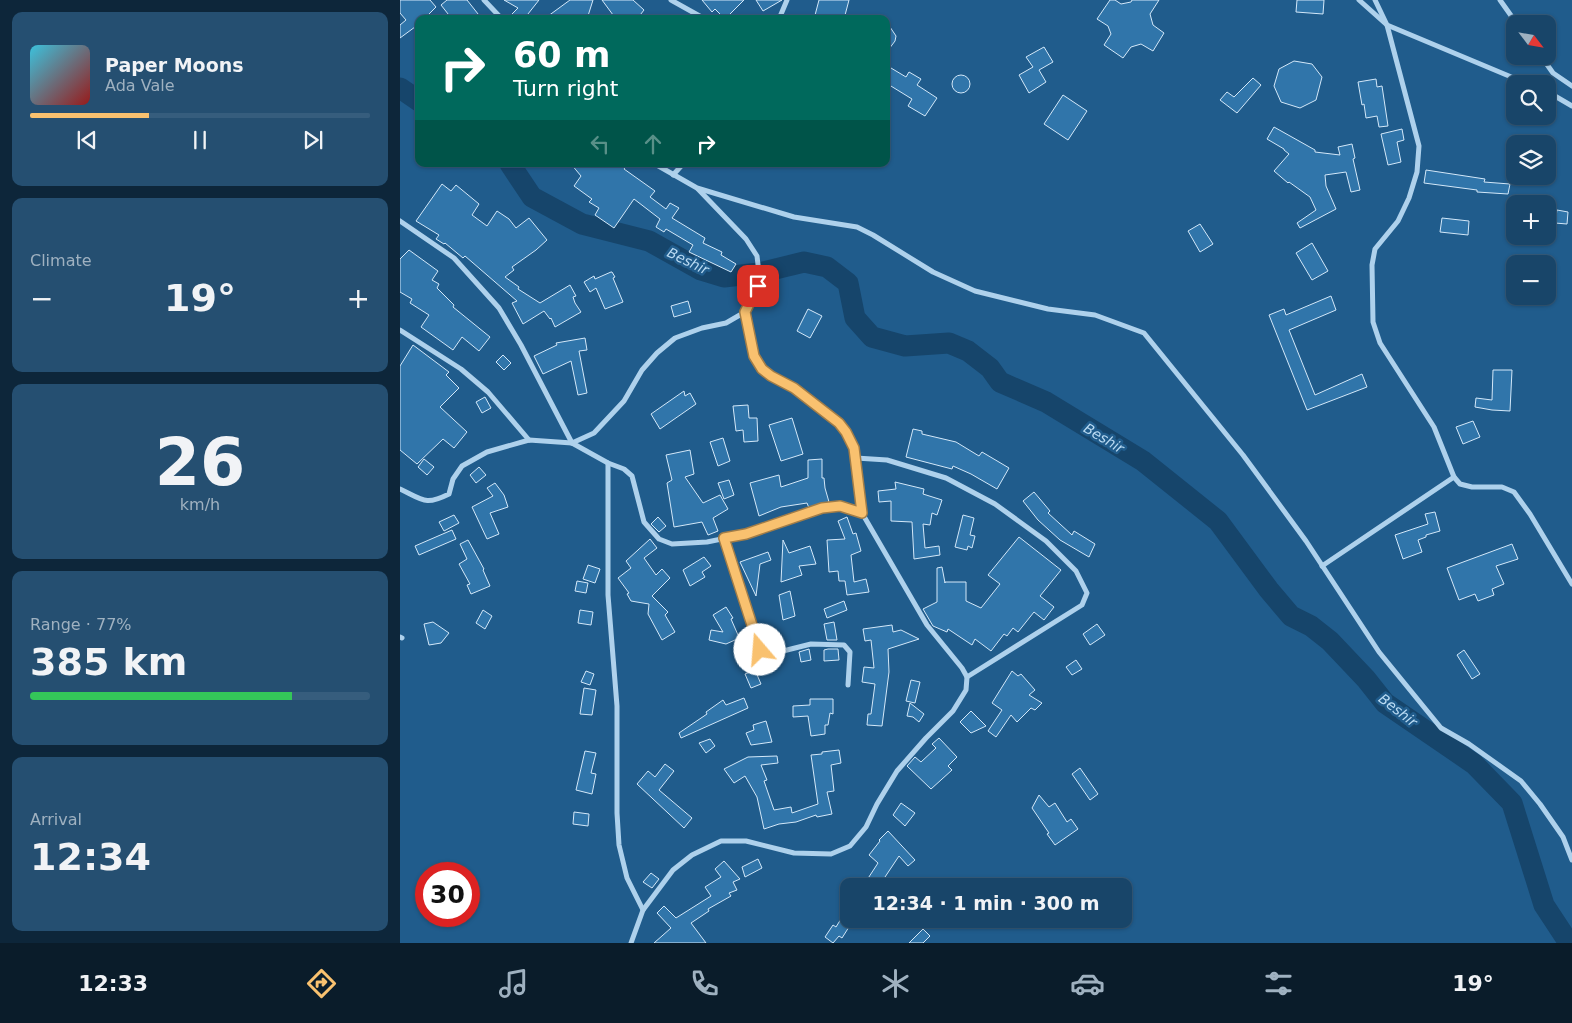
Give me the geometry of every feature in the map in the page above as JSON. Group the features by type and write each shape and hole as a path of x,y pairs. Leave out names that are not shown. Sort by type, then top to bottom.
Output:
{"street":[{"path":"484,0 498,15"},
{"path":"671,0 698,15"},
{"path":"781,15 787,0"},
{"path":"1359,0 1387,25 1506,75"},
{"path":"1375,0 1387,25 1419,146 1416,172 1409,198 1398,221 1375,249 1372,264 1373,322 1380,344 1434,427 1454,477 1460,484 1502,487 1514,492 1530,514 1572,584"},
{"path":"1500,0 1511,15"},
{"path":"1547,65 1553,73 1572,86"},
{"path":"1556,97 1572,106"},
{"path":"660,167 697,188 794,218 857,227 933,272 975,291 1048,309 1095,315 1144,333 1243,455 1306,541 1379,652 1441,728 1470,744 1521,781 1563,837 1572,860"},
{"path":"674,175 681,167"},
{"path":"572,443 594,433 624,401 642,370 657,353 676,338 702,328 726,323 745,312 758,289 759,273 756,256 746,239 697,188"},
{"path":"400,221 454,258 499,308 572,443"},
{"path":"631,943 643,910 673,870 692,855 722,840 746,841 794,853 831,854 850,846 866,827 877,804 897,771 926,738 954,711 966,690 966,677 962,668 927,625 862,513 856,458 852,442 839,423 794,388 762,369 754,356 745,312"},
{"path":"400,330 461,369 488,392 529,440"},
{"path":"400,489 427,502 437,500 449,494 454,479 462,466 487,452 529,440 572,443 608,463 624,469 632,476 644,522 659,539 672,544 707,542 746,534 822,508 840,506 862,513"},
{"path":"856,458 887,460 946,478 995,504 1046,541 1076,571 1087,593 1082,605 966,677"},
{"path":"608,463 608,595 617,706 616,813 619,845 627,878 643,910"},
{"path":"1322,566 1454,477"},
{"path":"724,538 760,650 767,655 811,644 844,645 850,652 848,685"}],"building":[{"path":"400,0 430,0 436,7 428,15 415,15 415,27 400,38 400,25 406,20 400,13"},
{"path":"447,0 467,0 479,15 449,15 441,5"},
{"path":"504,0 539,0 527,15 511,15 518,8"},
{"path":"570,0 593,0 588,15 549,15"},
{"path":"602,0 633,0 644,10 640,15 613,15"},
{"path":"702,0 744,0 729,15 721,15 715,9 712,12"},
{"path":"756,0 782,0 763,11"},
{"path":"819,0 849,0 845,15 815,15"},
{"path":"1110,0 1115,0 1121,4 1131,2 1132,0 1159,0 1150,14 1153,25 1164,33 1153,51 1141,44 1131,47 1123,58 1104,45 1111,34 1108,26 1097,19"},
{"path":"1297,0 1324,0 1323,14 1296,12"},
{"path":"890,27 896,36 890,48"},
{"path":"1044,47 1053,62 1039,70 1046,82 1029,93 1019,75 1033,67 1026,57"},
{"path":"1294,61 1312,64 1322,77 1316,100 1300,108 1281,102 1274,86 1279,69"},
{"path":"890,67 906,77 909,72 921,79 917,85 937,98 925,116 908,106 912,99 890,85"},
{"path":"961,75 967,78 970,84 967,90 961,93 955,90 952,84 955,78"},
{"path":"1253,78 1261,85 1237,113 1220,100 1227,92 1234,97"},
{"path":"1376,79 1377,87 1382,86 1388,126 1379,127 1377,116 1366,118 1364,104 1362,105 1358,82"},
{"path":"1063,95 1087,111 1068,140 1044,124"},
{"path":"1274,127 1315,150 1315,152 1340,155 1338,147 1352,144 1355,158 1353,159 1360,190 1351,192 1346,172 1325,175 1326,186 1336,209 1300,228 1297,223 1316,210 1310,197 1288,183 1274,171 1289,154 1267,139"},
{"path":"1402,129 1404,140 1397,142 1401,162 1388,165 1381,134"},
{"path":"574,167 626,167 624,169 655,191 650,197 666,209 670,203 679,208 672,218 705,238 703,243 722,252 721,255 736,264 731,272 689,252 693,245 666,229 664,232 656,227 660,219 634,199 614,228 595,215 599,208 589,202 592,199 574,186 581,176"},
{"path":"1426,170 1485,179 1484,182 1510,185 1508,194 1477,192 1477,190 1424,183"},
{"path":"442,184 451,191 456,185 479,204 472,215 487,226 497,211 509,219 516,228 529,218 547,240 512,267 514,270 505,277 519,287 518,289 540,303 570,285 576,296 573,297 575,303 581,312 555,327 551,318 544,311 523,324 512,303 517,301 465,256 463,258 445,243 436,239 439,235 416,221"},
{"path":"1557,210 1568,212 1567,224 1556,223"},
{"path":"1442,218 1469,221 1468,235 1440,232"},
{"path":"1200,224 1213,244 1200,252 1188,231"},
{"path":"1312,243 1328,271 1312,280 1296,253"},
{"path":"409,250 438,271 432,280 439,284 437,288 454,305 453,307 490,337 479,351 462,337 453,350 421,327 429,315 410,303 412,299 400,292 400,259"},
{"path":"611,272 615,277 613,278 623,302 605,309 596,288 590,292 584,282 594,276 595,279"},
{"path":"1331,296 1336,310 1289,330 1315,395 1362,374 1367,387 1307,410 1269,315 1284,309 1286,315"},
{"path":"688,301 691,312 674,317 671,306"},
{"path":"808,309 822,316 810,338 797,331"},
{"path":"585,338 587,350 579,351 587,393 578,395 571,361 543,374 534,356 557,345 556,343"},
{"path":"413,345 449,372 446,375 459,388 440,407 467,432 454,448 443,439 417,464 400,450 400,366"},
{"path":"503,355 511,363 504,370 496,362"},
{"path":"1493,370 1512,370 1510,411 1475,407 1476,398 1492,400"},
{"path":"684,391 685,396 690,393 696,404 660,429 651,414"},
{"path":"485,397 491,408 482,413 476,402"},
{"path":"748,405 749,418 757,418 758,441 744,442 743,430 736,431 733,406"},
{"path":"792,418 803,454 781,461 769,425"},
{"path":"1473,421 1480,437 1463,444 1456,427"},
{"path":"913,429 922,431 922,434 956,442 979,456 982,452 1009,468 997,489 953,466 952,469 906,457"},
{"path":"723,438 730,461 718,466 710,442"},
{"path":"690,450 694,474 685,477 703,503 720,495 728,509 713,518 718,531 708,535 702,522 674,527 667,483 672,480 666,455"},
{"path":"424,459 434,467 427,475 418,467"},
{"path":"822,459 822,478 824,478 829,502 809,508 807,503 781,507 759,516 750,483 779,475 781,487 808,478 808,460"},
{"path":"479,467 486,475 476,483 470,475"},
{"path":"729,480 734,495 724,499 718,483"},
{"path":"895,482 924,489 923,494 942,500 937,515 932,513 930,525 923,524 925,548 939,546 940,555 914,559 912,522 891,521 891,501 879,502 878,491 896,489"},
{"path":"495,483 504,495 508,507 490,513 499,534 487,539 472,507 493,496 487,488"},
{"path":"1034,492 1050,511 1048,513 1072,535 1074,531 1095,544 1089,557 1060,540 1038,520 1023,501"},
{"path":"1435,512 1440,531 1426,535 1426,537 1418,540 1422,552 1403,559 1395,535 1428,524 1425,514"},
{"path":"454,515 459,523 444,531 439,522"},
{"path":"963,515 974,518 970,535 975,536 972,548 968,546 967,550 955,547"},
{"path":"658,517 666,526 659,532 651,524"},
{"path":"847,517 853,534 856,533 861,551 851,555 854,582 866,579 869,592 847,595 845,581 839,581 838,571 829,572 827,540 845,539 838,521"},
{"path":"452,530 456,539 419,555 415,546"},
{"path":"1019,537 1061,570 1040,596 1054,607 1044,620 1034,612 1018,632 1013,628 1007,636 1004,634 991,651 975,639 972,645 948,629 947,632 933,626 923,609 937,602 937,568 942,567 945,583 966,582 966,601 981,608 1000,584 988,575"},
{"path":"650,539 657,548 644,558 656,575 662,569 670,578 652,596 668,612 665,615 675,632 662,640 648,614 649,604 631,601 627,594 629,593 618,578 631,568 626,561"},
{"path":"468,540 484,569 490,586 471,594 467,585 470,584 459,564 467,559 460,544"},
{"path":"783,540 789,553 810,546 816,564 799,566 802,575 781,582"},
{"path":"1512,544 1518,559 1496,566 1504,584 1492,589 1494,595 1478,601 1475,594 1459,600 1447,568"},
{"path":"768,552 771,560 760,564 756,596 740,562"},
{"path":"704,557 711,566 702,572 705,577 690,586 683,570"},
{"path":"588,565 600,569 595,583 583,579"},
{"path":"577,581 588,583 586,593 575,591"},
{"path":"790,591 795,616 783,620 779,595"},
{"path":"844,601 847,610 827,618 824,609"},
{"path":"726,607 733,618 731,619 738,635 744,636 726,644 709,640 711,630 723,632 713,615"},
{"path":"483,610 492,616 485,629 476,623"},
{"path":"580,610 593,612 591,625 578,623"},
{"path":"433,622 449,633 441,643 429,645 424,624"},
{"path":"834,622 837,640 827,640 824,624"},
{"path":"1097,624 1105,635 1090,645 1083,634"},
{"path":"892,625 893,632 901,630 919,639 888,649 889,672 882,726 867,725 868,714 871,714 875,684 862,682 864,667 874,668 871,640 865,641 863,629"},
{"path":"809,649 811,660 801,662 799,652"},
{"path":"838,649 839,660 824,661 824,650"},
{"path":"1464,650 1480,674 1472,679 1457,655"},
{"path":"1076,660 1082,669 1072,675 1066,667"},
{"path":"755,670 761,684 751,688 745,674"},
{"path":"586,671 594,674 590,685 581,682"},
{"path":"1012,671 1018,676 1021,674 1035,690 1029,695 1042,703 1035,710 1031,708 1017,722 1011,715 996,737 988,731 1002,710 992,703"},
{"path":"911,680 920,682 915,703 906,701"},
{"path":"584,688 596,690 592,715 580,714"},
{"path":"744,698 748,708 681,738 679,733 707,714 706,712 723,700 726,705"},
{"path":"810,699 833,699 833,714 830,713 828,725 825,725 825,734 811,736 808,716 793,717 793,706 810,705"},
{"path":"910,703 924,714 919,722 913,717 907,716"},
{"path":"971,711 986,726 971,733 960,722"},
{"path":"766,721 772,742 751,745 746,733 754,730 753,725"},
{"path":"939,738 957,757 948,766 952,770 931,789 907,766 915,757 921,762 936,748 932,744"},
{"path":"710,739 715,746 706,753 699,743"},
{"path":"839,750 841,763 831,765 834,791 827,792 832,814 817,817 816,815 796,822 779,824 764,829 757,797 745,776 734,783 724,769 748,757 777,756 778,763 761,765 767,780 764,781 774,810 791,807 792,813 818,804 811,755"},
{"path":"585,751 596,753 591,773 596,774 592,794 576,790"},
{"path":"665,764 674,771 659,790 692,818 684,828 637,784 648,771 655,777"},
{"path":"1080,768 1098,794 1090,800 1072,774"},
{"path":"1039,795 1049,807 1055,803 1067,822 1071,819 1078,829 1055,845 1032,808"},
{"path":"901,803 915,813 905,826 893,815"},
{"path":"574,812 589,814 588,826 573,824"},
{"path":"888,831 915,860 908,866 899,856 884,878 868,878 878,863 869,855"},
{"path":"758,859 762,868 745,877 742,867"},
{"path":"724,861 740,879 733,882 737,890 729,893 731,896 708,909 709,911 691,923 706,943 654,943 671,928 657,913 664,906 676,918 711,896 705,887 721,877 715,869"},
{"path":"651,873 659,879 652,888 643,882"},
{"path":"840,921 840,928 848,928 842,938 839,936 833,943 825,937 833,925 836,927"},
{"path":"923,929 930,936 923,943 909,943"}],"waterway":[{"name":"Beshir","path":"400,88 415,98"},
{"name":"Beshir","path":"512,167 532,197 582,224 649,241 701,270 724,277 759,273 804,262 827,267 848,283 855,318 872,337 905,346 949,343 968,351 990,368 1000,382 1046,402 1143,461 1218,521 1269,590 1291,616 1311,626 1330,641 1366,679 1385,703 1474,764 1512,803 1544,905 1569,943"}],"route":[{"path":"758,286 745,312 754,356 762,369 794,388 839,423 846,432 854,448 862,513 840,506 822,508 746,534 724,538 760,650"}]}
